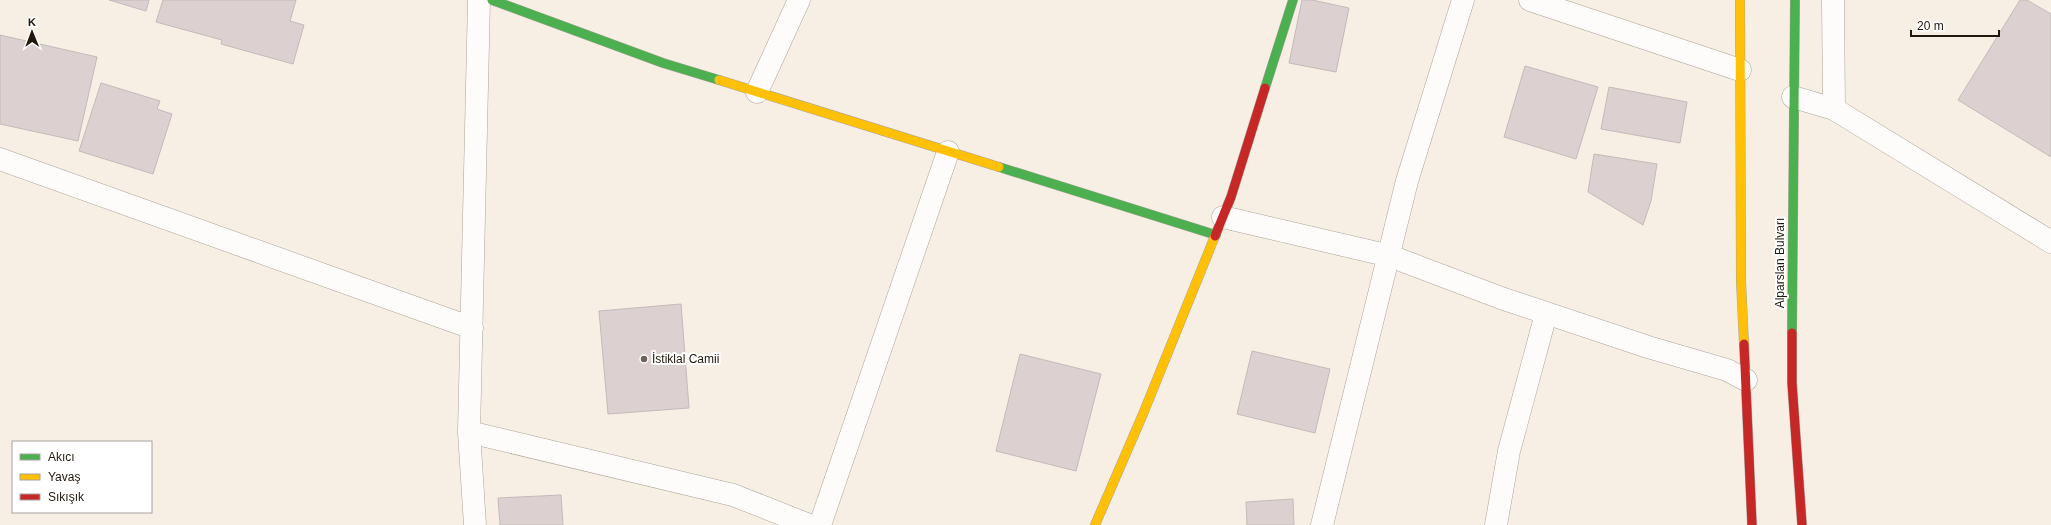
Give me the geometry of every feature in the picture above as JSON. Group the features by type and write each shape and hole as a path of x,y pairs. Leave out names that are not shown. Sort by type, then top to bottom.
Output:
{"street":[{"path":"475,525 469,432 479,0"},
{"path":"492,0 663,63 948,152 1219,226 1390,256 1546,314 1727,370 1746,380"},
{"path":"757,92 799,0"},
{"path":"1095,525 1143,414 1232,197 1293,0"},
{"path":"1322,525 1390,256 1407,181 1463,0"},
{"path":"1530,0 1740,70"},
{"path":"1740,0 1742,281 1752,525"},
{"name":"Alparslan Bulvarı","path":"1795,0 1793,97 1792,383 1802,525"},
{"path":"1833,0 1834,109"},
{"path":"1793,97 1834,109 2051,242"},
{"path":"820,525 948,152"},
{"path":"0,159 472,328"},
{"path":"1496,525 1509,451 1546,314"},
{"path":"469,432 733,496 809,525"}],"building":[{"path":"109,0 149,0 146,11"},
{"path":"163,0 296,0 290,21 304,25 293,64 221,44 222,40 156,22"},
{"path":"1302,0 1312,0 1349,8 1336,72 1289,63"},
{"path":"2020,0 2027,0 2051,14 2051,157 1958,100"},
{"path":"0,35 97,57 78,141 0,124"},
{"path":"1525,66 1598,87 1576,159 1504,137"},
{"path":"101,83 160,101 157,109 172,114 153,174 79,151"},
{"path":"1609,87 1687,102 1680,143 1601,129"},
{"path":"1594,154 1657,164 1651,201 1643,225 1588,192"},
{"name":"İstiklal Camii","path":"681,304 689,408 608,414 599,311"},
{"path":"1252,351 1330,369 1315,433 1237,414"},
{"path":"1020,354 1101,374 1076,471 996,451"},
{"path":"561,495 563,525 500,525 498,498"},
{"path":"1293,499 1294,525 1247,525 1246,502"}],"traffic: fast":[{"path":"492,0 663,63 719,80"},
{"path":"1265,88 1293,0"},
{"path":"1792,333 1795,0"},
{"path":"999,167 1216,235"}],"traffic: slow":[{"path":"1740,0 1741,281 1744,344"},
{"path":"719,80 999,167"},
{"path":"1095,525 1143,414 1215,236"}],"traffic: jam":[{"path":"1215,236 1231,197 1265,88"},
{"path":"1792,333 1792,383 1802,525"},
{"path":"1744,344 1752,525"}],"place":[{"name":"İstiklal Camii","path":"644,359"}]}
